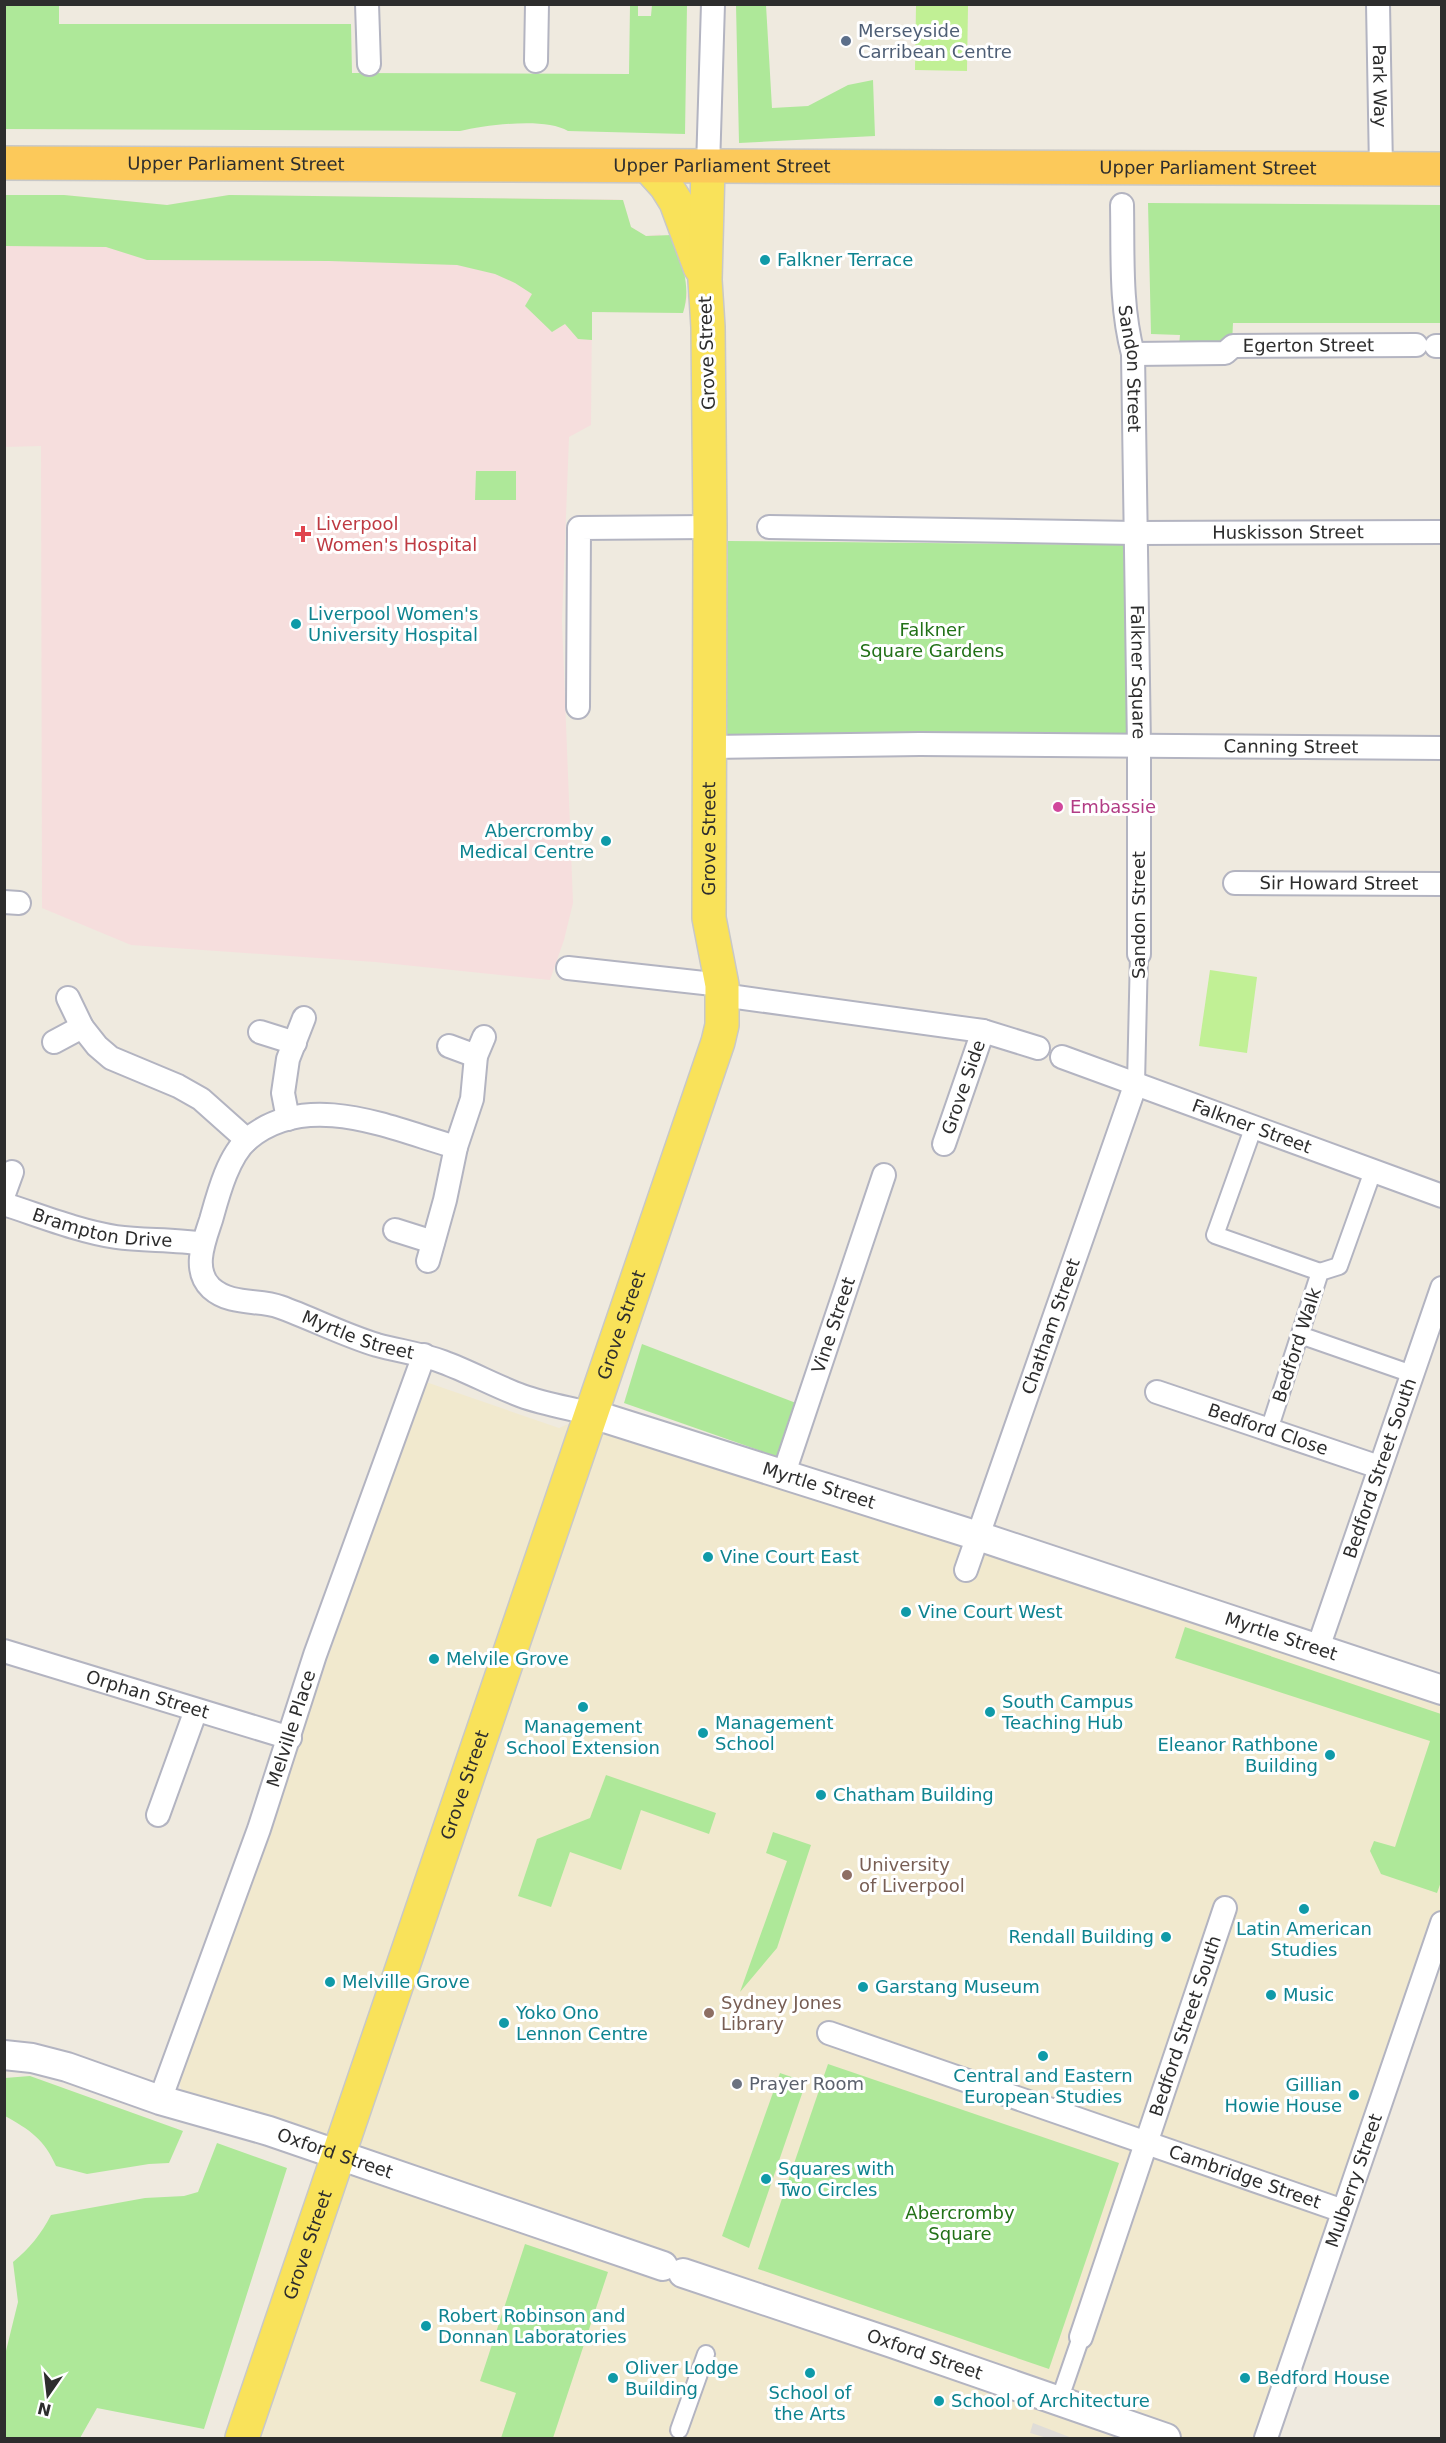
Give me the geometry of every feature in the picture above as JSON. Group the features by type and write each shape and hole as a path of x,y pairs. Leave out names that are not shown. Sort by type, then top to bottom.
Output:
{"highway":[{"name":"Upper Parliament Street","path":"4,163 1442,169"}],"main road":[{"path":"648,166 666,186 676,202 705,280"},
{"name":"Grove Street","path":"242,2439 712,1063 722,1025 722,990 709,918 710,527 708,327 705,280 708,167"}],"street":[{"path":"367,4 369,64"},
{"path":"536,61 537,4"},
{"path":"708,167 713,4"},
{"name":"Park Way","path":"1378,4 1381,168"},
{"name":"Sandon Street","path":"1122,205 1124,302 1127,330 1133,354 1135,532"},
{"name":"Egerton Street","path":"1133,354 1225,353 1233,346 1431,345"},
{"path":"578,707 579,528 710,527"},
{"path":"769,527 1135,532"},
{"name":"Huskisson Street","path":"1135,532 1442,532"},
{"name":"Falkner Square","path":"709,747 920,744 1139,747 1135,532"},
{"name":"Sandon Street","path":"1136,1083 1139,954 1139,747"},
{"name":"Canning Street","path":"1139,747 1442,748"},
{"name":"Sir Howard Street","path":"1235,883 1442,884"},
{"path":"568,968 983,1031 1038,1048"},
{"path":"68,998 82,1027 97,1046 111,1058 178,1086 201,1099 247,1140"},
{"path":"288,1119 282,1094 288,1059 304,1018"},
{"path":"54,1042 82,1027"},
{"name":"Grove Side","path":"944,1144 983,1031"},
{"path":"260,1032 294,1043"},
{"path":"395,1230 430,1252 456,1147 472,1099 480,1047 449,1046"},
{"name":"Falkner Street","path":"1062,1057 1442,1196"},
{"name":"Chatham Street","path":"966,1570 1136,1083"},
{"path":"203,1244 226,1172 247,1140 288,1119 315,1115 369,1121 456,1147"},
{"path":"1254,1126 1215,1235 1320,1272"},
{"name":"Bedford Walk","path":"1269,1430 1320,1272 1339,1266 1373,1171"},
{"name":"Vine Street","path":"783,1476 884,1175"},
{"name":"Brampton Drive","path":"4,1204 75,1227 116,1237 179,1240 203,1244"},
{"name":"Myrtle Street","path":"203,1244 200,1258 205,1278 212,1288 231,1298 271,1303 378,1345 424,1355 524,1397 592,1414 978,1536 1442,1690"},
{"name":"Bedford Street South","path":"1318,1648 1442,1288"},
{"path":"1300,1335 1412,1374"},
{"name":"Melville Place","path":"160,2100 259,1829 315,1655 424,1355"},
{"name":"Bedford Close","path":"1157,1392 1379,1467"},
{"name":"Orphan Street","path":"4,1651 290,1737"},
{"path":"158,1815 196,1710"},
{"name":"Bedford Street South","path":"1145,2143 1225,1908"},
{"name":"Mulberry Street","path":"1266,2439 1442,1923"},
{"path":"829,2033 1145,2143 1059,2401"},
{"name":"Oxford Street","path":"4,2055 32,2058 67,2067 160,2100 270,2131 1166,2439"},
{"name":"Cambridge Street","path":"1145,2143 1343,2211"},
{"path":"679,2430 706,2354"}],"shaded area":[{"name":"Liverpool Women's Hospital","path":"4,195 64,195 167,205 229,195 610,199 623,200 631,227 646,236 660,234 688,296 683,313 592,312 591,425 569,437 562,621 573,903 564,940 550,980 375,962 131,945 42,908 41,446 5,447"},
{"name":"University of Liverpool","path":"423,1381 559,1428 592,1414 1441,1690 1441,1923 1266,2438 242,2438 337,2154 269,2131 182,2091 179,2083 270,1827"},
{"path":"1033,2423 1072,2438 1047,2438 1030,2433"}],"green space":[{"path":"5,5 59,5 59,24 351,24 352,73 629,74 630,5 638,5 638,16 651,16 652,5 687,5 685,134 568,131 545,124 531,123 460,131 5,129"},
{"path":"736,5 766,5 772,108 808,106 848,85 873,80 875,136 739,143"},
{"path":"916,5 968,5 967,71 915,70"},
{"path":"5,195 64,195 167,205 229,195 623,200 631,227 646,236 672,235 686,283 685,303 683,313 592,312 592,340 578,339 565,324 552,332 525,306 532,294 515,283 495,274 457,265 329,261 147,260 106,247 5,246"},
{"path":"1148,203 1441,205 1441,323 1233,323 1232,343 1179,346 1180,335 1151,334"},
{"path":"476,471 516,471 516,500 475,500"},
{"name":"Falkner Square Gardens","path":"728,541 1127,545 1126,737 725,736"},
{"path":"1210,970 1257,977 1247,1053 1199,1046"},
{"path":"642,1344 796,1403 778,1457 624,1403"},
{"path":"1185,1627 1441,1714 1442,1879 1437,1893 1381,1874 1370,1851 1374,1841 1395,1847 1430,1741 1175,1658"},
{"path":"606,1775 716,1813 709,1834 641,1810 621,1870 570,1852 551,1907 518,1896 537,1839 590,1818"},
{"path":"773,1832 811,1845 777,1948 740,1992 787,1861 766,1853"},
{"name":"Abercromby Square","path":"828,2064 1119,2163 1049,2369 758,2269"},
{"path":"780,2073 806,2082 749,2248 722,2236"},
{"path":"30,2076 183,2131 169,2163 87,2174 56,2166 35,2136 5,2116 5,2078"},
{"path":"217,2143 287,2168 204,2429 97,2408 80,2438 5,2438 5,2355 18,2302 13,2262 35,2240 51,2215 145,2198 184,2196 198,2192"},
{"path":"525,2244 608,2272 553,2438 501,2438 516,2393 480,2381"}],"place":[{"name":"Merseyside Carribean Centre","path":"846,41"},
{"name":"Falkner Terrace","path":"765,260"},
{"name":"Liverpool Women's Hospital","path":"303,534"},
{"name":"Liverpool Women's University Hospital","path":"296,624"},
{"name":"Embassie","path":"1058,807"},
{"name":"Abercromby Medical Centre","path":"606,841"},
{"name":"Vine Court East","path":"708,1557"},
{"name":"Vine Court West","path":"906,1612"},
{"name":"Melvile Grove","path":"434,1659"},
{"name":"Management School Extension","path":"583,1707"},
{"name":"South Campus Teaching Hub","path":"990,1712"},
{"name":"Management School","path":"703,1733"},
{"name":"Eleanor Rathbone Building","path":"1330,1755"},
{"name":"Chatham Building","path":"821,1795"},
{"name":"University of Liverpool","path":"847,1875"},
{"name":"Latin American Studies","path":"1304,1909"},
{"name":"Rendall Building","path":"1166,1937"},
{"name":"Melville Grove","path":"330,1982"},
{"name":"Garstang Museum","path":"863,1987"},
{"name":"Music","path":"1271,1995"},
{"name":"Sydney Jones Library","path":"709,2013"},
{"name":"Yoko Ono Lennon Centre","path":"504,2023"},
{"name":"Central and Eastern European Studies","path":"1043,2056"},
{"name":"Prayer Room","path":"737,2084"},
{"name":"Gillian Howie House","path":"1354,2095"},
{"name":"Squares with Two Circles","path":"766,2179"},
{"name":"Robert Robinson and Donnan Laboratories","path":"426,2326"},
{"name":"School of the Arts","path":"810,2373"},
{"name":"Oliver Lodge Building","path":"613,2378"},
{"name":"Bedford House","path":"1245,2378"},
{"name":"School of Architecture","path":"939,2401"}]}
